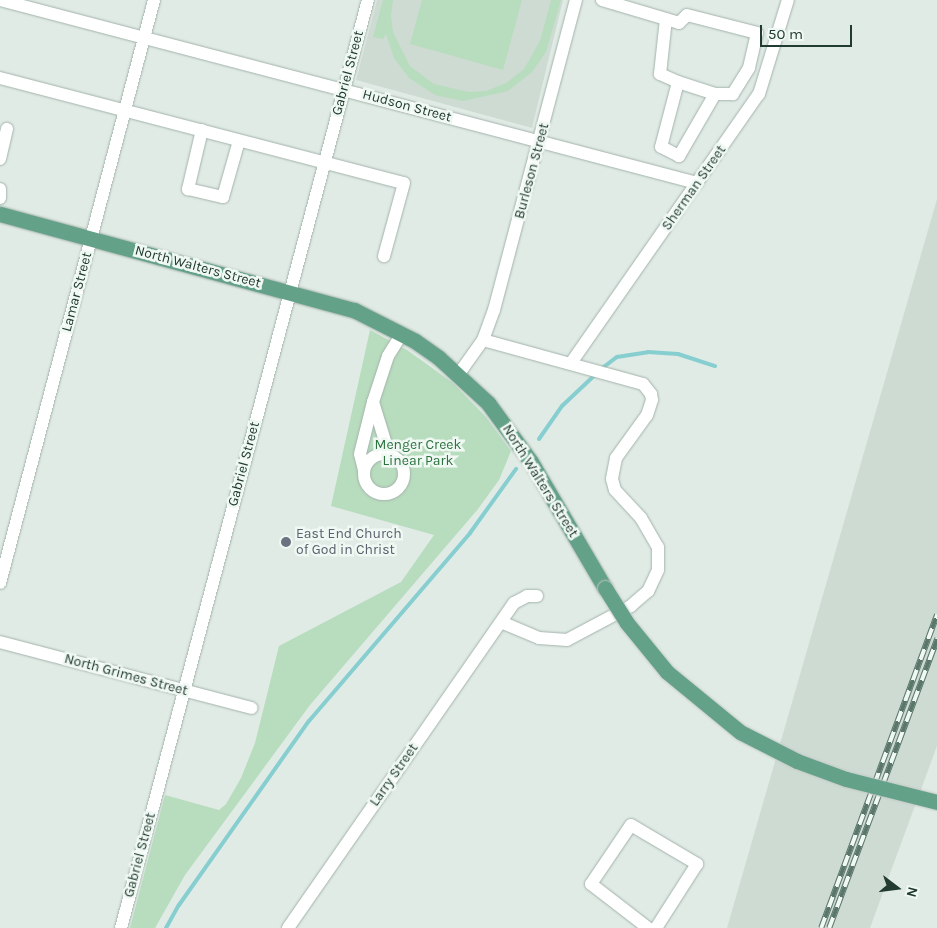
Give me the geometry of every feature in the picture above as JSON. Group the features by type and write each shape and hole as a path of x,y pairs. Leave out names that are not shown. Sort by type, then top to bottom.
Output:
{"main road":[{"name":"North Walters Street","path":"0,214 290,291 354,310 402,334 458,375 488,403 525,453 627,623 667,672 740,732 796,761 846,779 937,802"}],"street":[{"name":"Hudson Street","path":"0,0 344,89 697,184"},
{"name":"Lamar Street","path":"0,583 154,0"},
{"name":"Gabriel Street","path":"121,928 368,0"},
{"name":"Burleson Street","path":"458,375 483,340 540,141 576,0"},
{"path":"602,0 666,19 679,23 687,15 757,33 749,68 733,94 715,94 660,74 666,19"},
{"name":"Sherman Street","path":"571,363 759,94 788,0"},
{"path":"0,78 404,184 384,256"},
{"path":"678,82 661,143 667,151 681,156 715,94"},
{"path":"0,159 7,129"},
{"path":"202,130 188,189 223,197 239,141"},
{"path":"662,174 667,151"},
{"path":"0,190 0,198"},
{"path":"373,402 389,454 400,461 404,474 394,491 375,492 366,483 360,454 373,402 388,356 402,334"},
{"path":"483,340 613,374 643,384 651,394 650,409 616,458 612,479 615,490 654,536 659,563 655,579 631,606 567,640 539,638 501,622"},
{"path":"364,470 370,459 389,454"},
{"name":"Larry Street","path":"288,928 514,603 527,596 537,596"},
{"name":"North Grimes Street","path":"0,642 251,708"},
{"path":"648,928 591,884 631,825 697,864 656,928"}],"shaded area":[{"path":"377,0 563,0 532,128 356,80"},
{"path":"937,199 937,746 870,928 727,928"}],"green space":[{"path":"383,0 393,0 391,15 393,32 410,66 434,84 469,92 486,91 506,83 524,69 540,41 551,0 561,0 546,52 532,72 508,91 463,101 435,95 409,78 394,58 386,34 383,39 373,37"},
{"path":"422,0 522,0 503,70 410,44"},
{"name":"Menger Creek Linear Park","path":"370,330 407,350 453,383 486,417 511,451 499,480 478,509 310,705 185,875 155,928 130,928 165,795 219,810 226,804 241,778 255,743 279,646 401,582 434,535 331,506"}],"waterway":[{"path":"601,369 617,357 648,352 678,354 715,366"},
{"path":"539,439 562,406 596,374"},
{"path":"166,928 179,905 309,721 470,533 516,469"}],"railway":[{"path":"821,928 937,615"},
{"path":"829,928 937,639"}],"place":[{"name":"East End Church of God in Christ","path":"286,542"}]}
